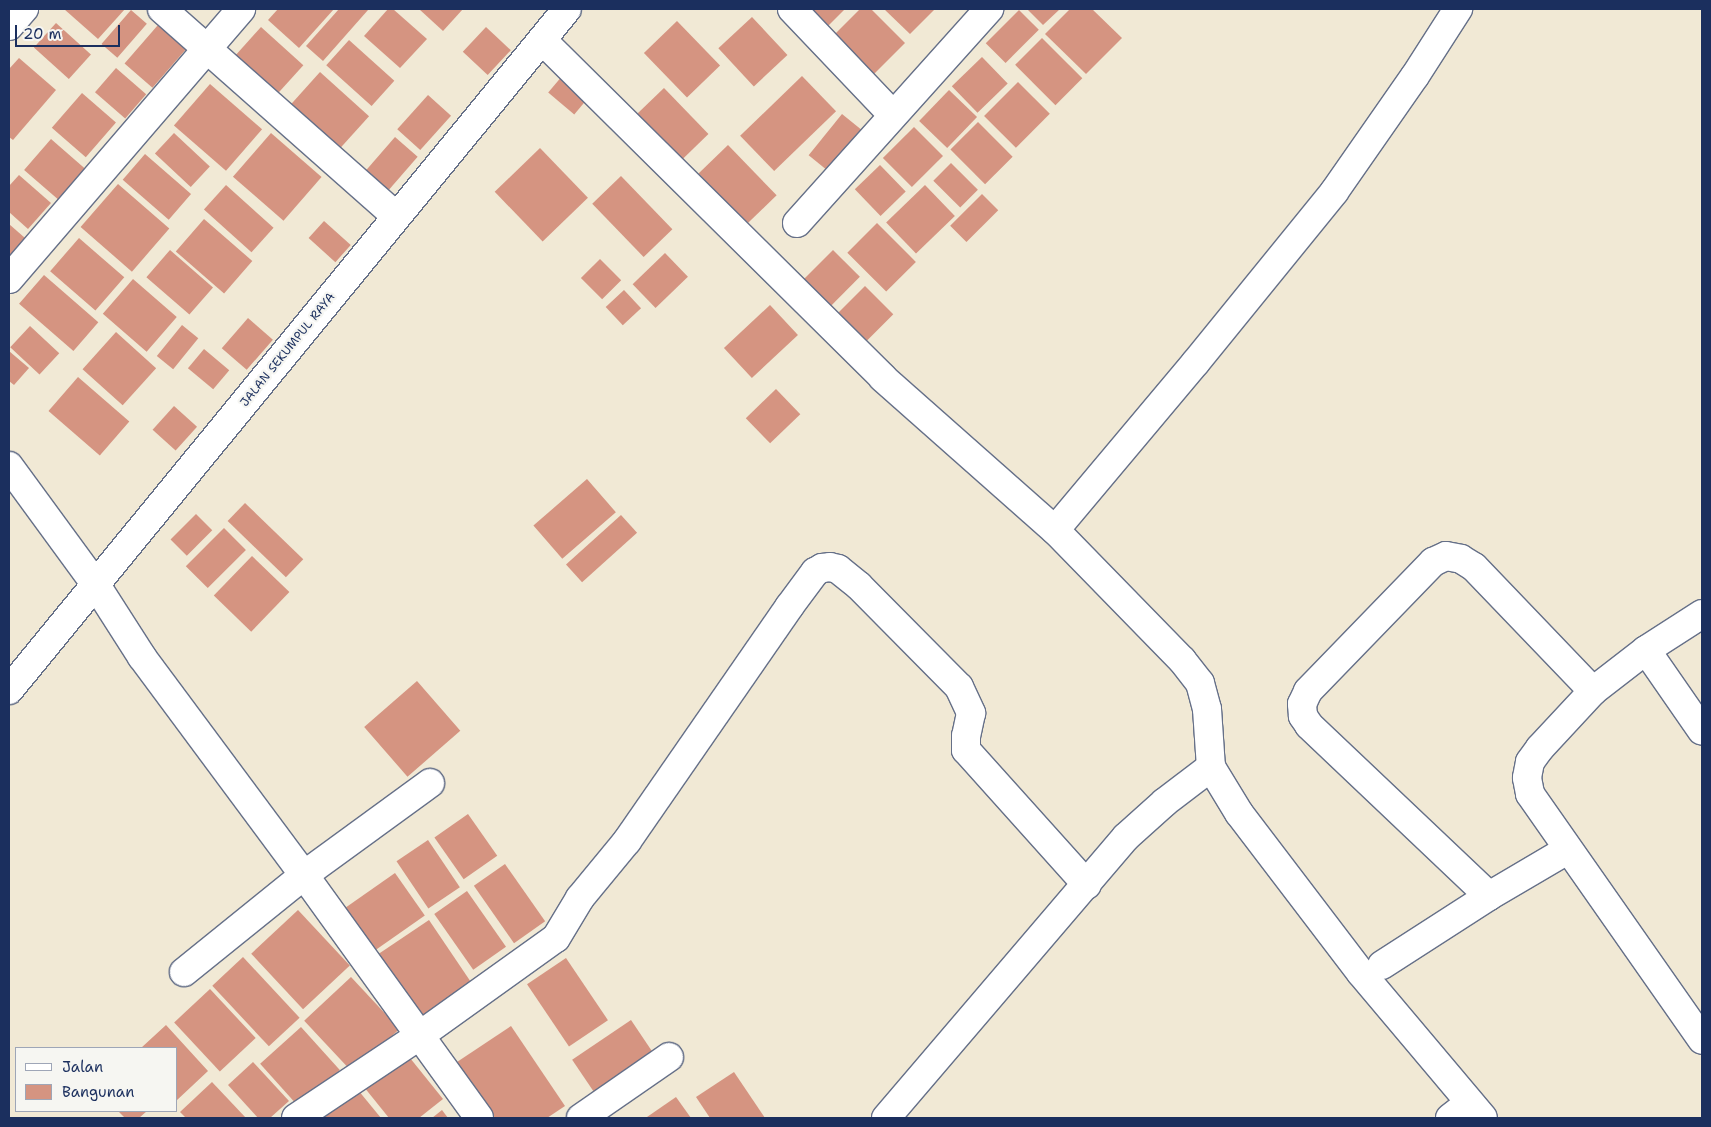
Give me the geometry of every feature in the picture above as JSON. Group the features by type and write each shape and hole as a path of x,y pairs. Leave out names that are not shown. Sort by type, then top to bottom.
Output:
{"street":[{"path":"9,26 24,9"},
{"path":"162,9 396,216"},
{"path":"9,278 241,9"},
{"name":"JALAN SEKUMPUL RAYA","path":"9,690 567,9"},
{"path":"792,9 894,115"},
{"path":"797,223 989,9"},
{"path":"1055,530 1190,370 1334,192 1415,76 1458,9"},
{"path":"542,40 883,378 1055,530 1182,660 1200,683 1207,709 1211,767 1239,813 1467,1113"},
{"path":"9,466 96,585 142,657 304,875 479,1118"},
{"path":"1489,896 1309,725 1304,716 1302,704 1308,692 1433,562 1446,556 1461,558 1474,567 1594,690"},
{"path":"296,1118 419,1036 556,938 580,898 627,841 789,606 815,572 822,568 830,566 838,569 859,586 959,686 971,713 966,736 966,750 1087,885"},
{"path":"1702,614 1646,650 1594,690 1540,748 1530,762 1527,778 1530,794 1567,850 1702,1040"},
{"path":"1646,650 1702,731"},
{"path":"886,1118 1087,885 1126,837 1165,802 1211,767"},
{"path":"184,972 304,875 430,783"},
{"path":"1382,965 1489,896 1567,850"},
{"path":"581,1118 669,1057"}],"building":[{"path":"64,9 125,9 98,39"},
{"path":"278,9 334,9 299,48 268,20"},
{"path":"339,9 368,10 323,61 306,46"},
{"path":"388,9 393,9 427,39 400,68 364,36"},
{"path":"419,9 463,9 443,31"},
{"path":"804,9 845,9 824,30"},
{"path":"860,9 871,9 905,43 874,74 835,34"},
{"path":"884,9 935,9 910,34"},
{"path":"1027,9 1060,9 1043,25"},
{"path":"1070,9 1092,9 1122,38 1086,74 1045,34"},
{"path":"131,10 147,24 117,58 101,44"},
{"path":"1019,10 1039,30 1006,63 986,43"},
{"path":"752,17 787,55 754,86 718,48"},
{"path":"677,21 720,66 687,98 644,53"},
{"path":"56,23 91,54 69,79 34,48"},
{"path":"158,25 186,49 152,88 125,63"},
{"path":"261,27 303,65 276,96 234,57"},
{"path":"486,27 511,50 488,75 463,52"},
{"path":"1042,38 1082,78 1055,105 1015,65"},
{"path":"349,40 394,81 372,106 326,65"},
{"path":"982,57 1008,84 977,113 952,86"},
{"path":"19,58 56,90 13,140 9,137 9,69"},
{"path":"116,68 146,94 125,118 95,92"},
{"path":"320,72 369,116 336,153 287,109"},
{"path":"563,75 589,97 574,114 548,93"},
{"path":"802,76 836,111 774,171 740,136"},
{"path":"1018,82 1050,114 1016,148 984,116"},
{"path":"210,84 262,129 226,171 174,126"},
{"path":"664,88 708,134 678,164 633,118"},
{"path":"949,90 977,117 947,148 919,121"},
{"path":"82,93 116,123 86,157 52,128"},
{"path":"428,95 451,116 420,150 397,129"},
{"path":"842,114 863,131 830,172 809,155"},
{"path":"978,122 1013,157 985,184 950,150"},
{"path":"914,127 943,156 912,187 883,158"},
{"path":"174,133 210,166 191,187 155,153"},
{"path":"271,133 322,177 284,221 233,177"},
{"path":"395,137 418,157 385,194 362,175"},
{"path":"51,139 86,169 59,200 24,170"},
{"path":"728,145 777,195 747,224 699,173"},
{"path":"540,148 588,198 543,241 495,192"},
{"path":"145,154 191,194 169,220 123,180"},
{"path":"951,163 978,190 960,208 933,181"},
{"path":"880,165 906,192 881,216 855,189"},
{"path":"19,175 51,203 28,229 9,212 9,186"},
{"path":"621,176 672,229 644,257 592,204"},
{"path":"118,184 169,229 132,272 81,227"},
{"path":"226,185 274,228 251,252 204,210"},
{"path":"925,185 955,216 916,253 886,223"},
{"path":"982,194 998,210 966,242 950,226"},
{"path":"204,219 252,261 224,293 176,251"},
{"path":"324,221 351,245 335,262 309,238"},
{"path":"877,223 916,262 886,292 847,253"},
{"path":"9,224 25,238 9,257"},
{"path":"79,238 124,277 95,311 50,271"},
{"path":"170,250 213,287 189,315 146,277"},
{"path":"833,250 860,277 827,309 800,283"},
{"path":"665,253 688,277 656,308 633,284"},
{"path":"600,259 621,280 602,299 581,278"},
{"path":"44,275 98,322 73,351 19,304"},
{"path":"133,279 177,317 147,352 103,314"},
{"path":"865,286 893,314 864,343 836,315"},
{"path":"624,290 641,308 623,325 606,307"},
{"path":"770,305 798,335 752,378 724,348"},
{"path":"248,318 273,340 247,370 222,348"},
{"path":"182,325 198,338 173,369 157,356"},
{"path":"30,326 59,353 39,374 10,347"},
{"path":"116,332 156,368 123,405 83,369"},
{"path":"204,349 229,370 213,389 188,368"},
{"path":"9,351 29,368 14,385 9,381"},
{"path":"78,377 129,422 100,456 48,411"},
{"path":"776,389 800,414 770,443 746,418"},
{"path":"174,406 197,427 176,451 153,430"},
{"path":"587,479 616,512 562,559 533,526"},
{"path":"245,503 303,559 286,577 228,521"},
{"path":"196,514 212,530 187,556 171,539"},
{"path":"621,515 637,533 582,582 566,565"},
{"path":"224,528 246,550 208,588 186,566"},
{"path":"252,556 289,592 251,632 214,596"},
{"path":"417,681 460,731 407,777 364,727"},
{"path":"468,814 497,856 464,879 434,838"},
{"path":"428,840 460,887 428,909 396,861"},
{"path":"505,864 545,921 514,943 474,886"},
{"path":"395,873 425,916 375,951 345,908"},
{"path":"467,891 506,947 473,970 434,914"},
{"path":"298,910 350,966 303,1009 251,954"},
{"path":"429,920 472,984 421,1018 378,954"},
{"path":"243,957 300,1018 269,1046 212,986"},
{"path":"566,958 608,1020 569,1046 527,984"},
{"path":"351,977 399,1029 353,1073 304,1021"},
{"path":"210,989 256,1038 220,1071 174,1022"},
{"path":"631,1020 657,1058 598,1098 572,1060"},
{"path":"166,1025 208,1071 178,1099 178,1047 142,1047"},
{"path":"511,1026 565,1106 547,1118 495,1118 457,1062"},
{"path":"301,1027 340,1070 299,1107 260,1064"},
{"path":"406,1053 443,1099 419,1118 389,1118 364,1087"},
{"path":"253,1062 289,1101 270,1118 258,1118 228,1085"},
{"path":"734,1072 765,1118 710,1118 696,1097"},
{"path":"212,1082 246,1118 186,1118 180,1112"},
{"path":"358,1090 381,1118 322,1118"},
{"path":"676,1097 691,1118 647,1117"},
{"path":"442,1110 448,1118 432,1118"},
{"path":"119,1112 146,1112 139,1118 125,1118"}]}
